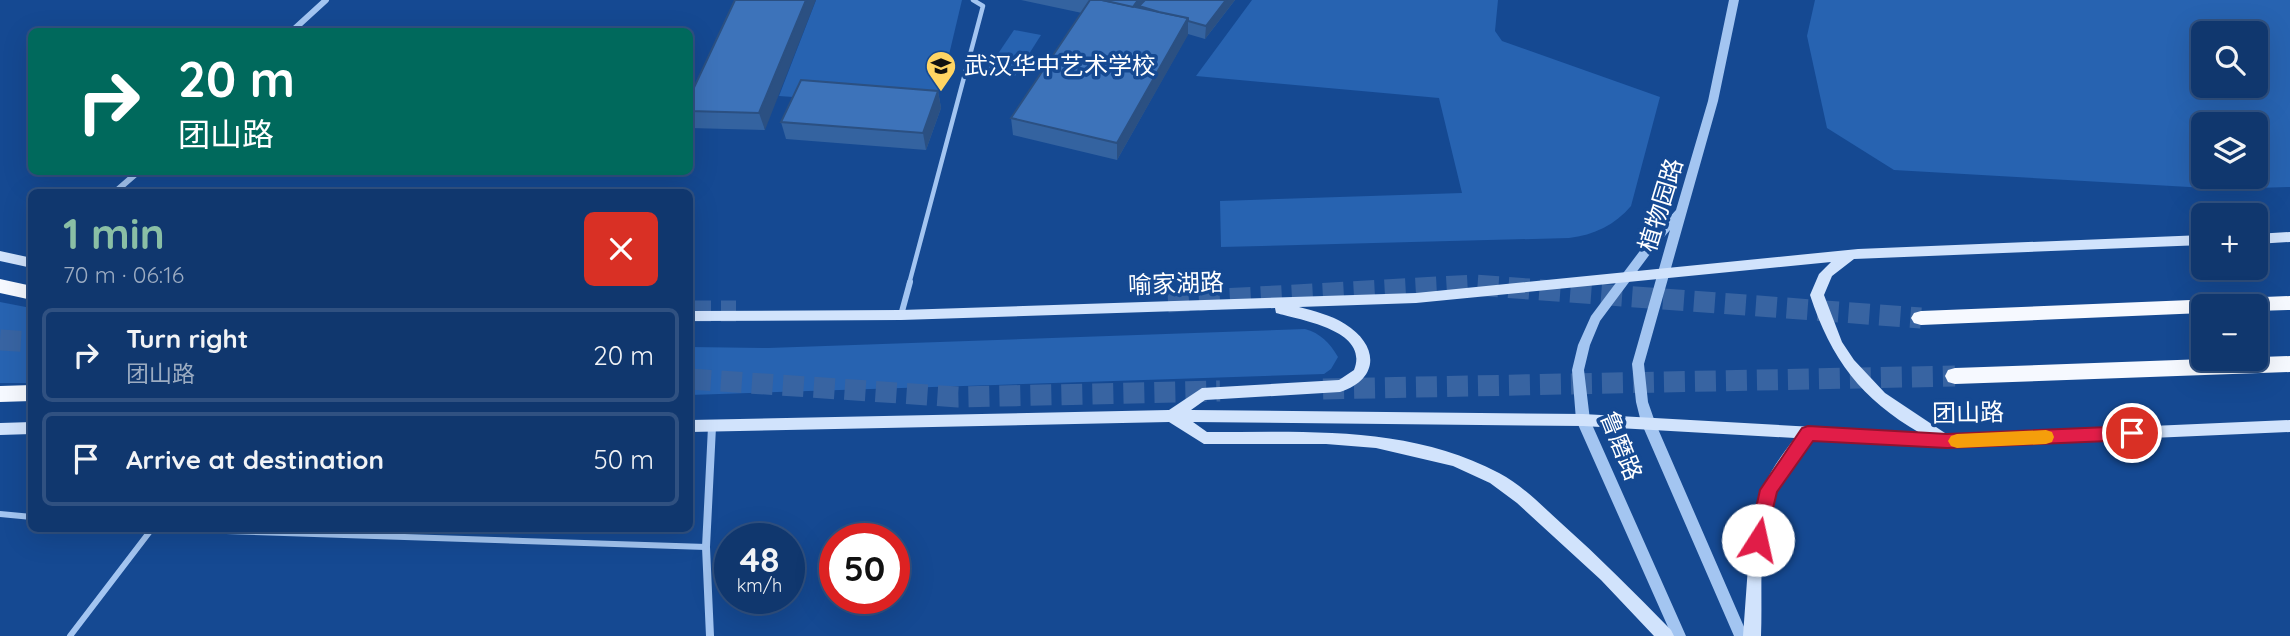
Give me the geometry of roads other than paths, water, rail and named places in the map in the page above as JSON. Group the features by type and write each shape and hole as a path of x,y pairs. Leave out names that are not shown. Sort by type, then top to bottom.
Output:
{"highway":[{"path":"0,286 28,292"},
{"path":"2268,304 2290,303"},
{"path":"1921,318 2191,307"},
{"name":"团山路","path":"1955,376 2290,364"},
{"path":"0,394 28,393"}],"main road":[{"path":"2268,238 2290,237"},
{"path":"1662,273 1858,254 2191,240"},
{"path":"1858,254 1834,265 1819,287 1817,295 1833,341 1842,358 1873,394 1909,420 1947,441"},
{"path":"0,256 28,262"},
{"name":"喻家湖路","path":"693,316 901,316 1416,298 1662,273"},
{"path":"1172,415 1202,394 1340,386 1351,383 1360,375 1365,366 1364,354 1343,329 1301,312 1252,304"},
{"path":"693,426 1172,415 1648,422"},
{"path":"1172,415 1204,438 1351,440 1417,449 1456,460 1495,478 1523,498 1597,565 1665,636"},
{"name":"团山路","path":"1648,422 1947,441 2290,426"},
{"path":"0,429 28,428"},
{"path":"1752,636 1762,513 1769,490 1808,433"}],"street":[{"path":"295,28 326,0"},
{"name":"植物园路","path":"1648,422 1642,402 1637,364 1713,102 1734,0"},
{"path":"118,189 135,175"},
{"name":"鲁磨路","path":"1679,636 1583,420 1578,370 1584,345 1595,319 1681,210"},
{"name":"鲁磨路","path":"1648,422 1741,636"},
{"path":"710,636 706,547 712,426"}],"lane":[{"path":"901,316 983,6 973,0"},
{"path":"0,514 28,517"},
{"path":"70,636 149,532"},
{"path":"216,532 706,547"}],"tunnel":[{"path":"1168,302 1474,285 1921,318"},
{"path":"693,311 736,311"},
{"path":"0,340 28,342"},
{"path":"1323,389 1955,376"},
{"path":"693,379 958,397 1220,391"}],"place":[{"name":"武汉华中艺术学校","path":"941,93"}]}
